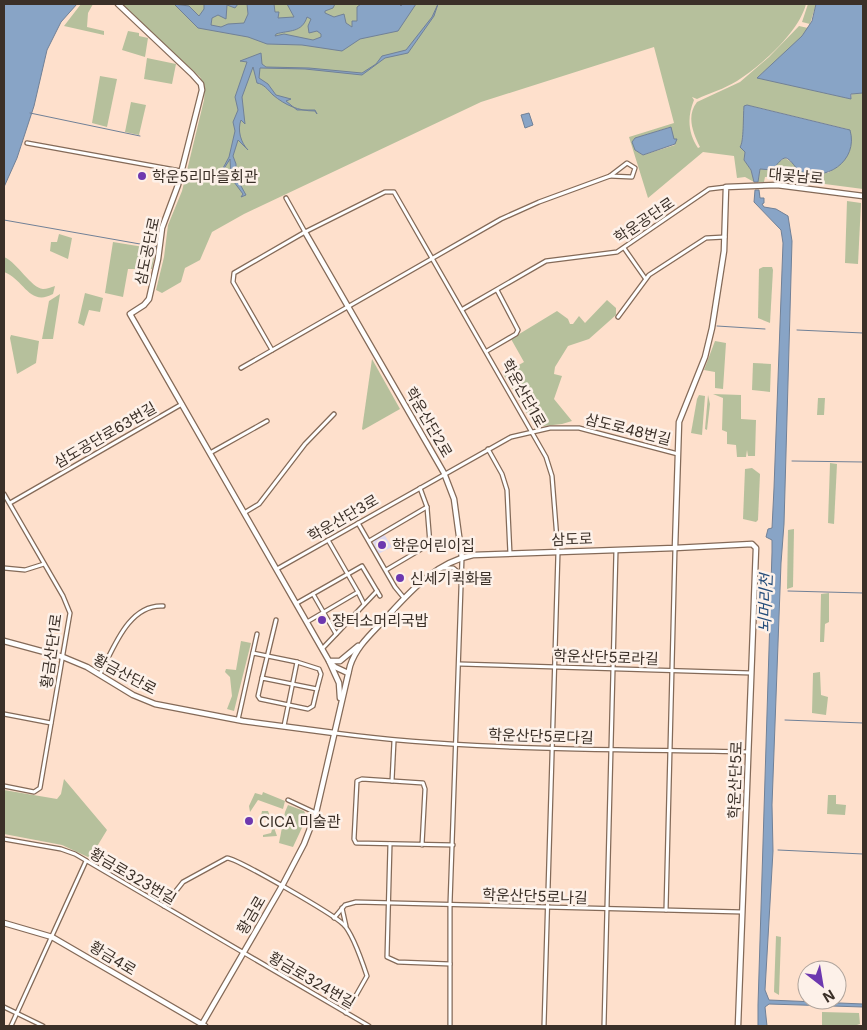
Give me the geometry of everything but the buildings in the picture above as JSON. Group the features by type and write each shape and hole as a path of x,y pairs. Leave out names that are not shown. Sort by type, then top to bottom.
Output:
{"street":[{"name":"삼도공단로","path":"118,4 192,74 202,87 202,96 182,172 162,228 158,259 149,299 144,305 130,314 322,649 335,667 348,673"},
{"path":"27,143 182,172"},
{"path":"241,368 514,213 610,176 624,164 632,164 635,168 635,173 630,177 610,176"},
{"name":"대곶남로","path":"726,187 777,185 863,196"},
{"path":"666,910 679,422 708,345 718,292 725,237 726,187"},
{"name":"학운공단로","path":"463,309 546,261 612,254 624,248 709,189 726,187"},
{"name":"학운산단1로","path":"305,232 390,191 398,196 533,432 550,469 558,552 546,907 544,1026"},
{"name":"학운산단2로","path":"286,198 444,473 454,499 462,558"},
{"path":"272,350 232,276 245,266 305,232"},
{"path":"618,317 645,278 706,238 725,237"},
{"path":"624,248 645,278"},
{"path":"487,351 516,334 518,330 497,290"},
{"name":"삼도공단로63번길","path":"10,503 182,404"},
{"path":"244,513 259,504 301,448 334,414"},
{"path":"209,453 267,421"},
{"name":"삼도로48번길","path":"488,449 508,439 533,432 572,427 598,431 642,446 678,454"},
{"path":"488,449 502,474 507,490 510,554"},
{"name":"학운산단3로","path":"277,569 488,449"},
{"path":"386,570 430,544 427,507 420,488"},
{"name":"황금산단1로","path":"4,494 63,596 70,613 38,790 34,792 4,786"},
{"path":"368,541 427,507"},
{"path":"358,523 397,590 404,598"},
{"path":"328,540 364,604"},
{"name":"학운산단5로","path":"738,1026 756,548 752,544 745,545"},
{"name":"삼도로","path":"316,813 340,704 355,653 419,583 440,568 462,558 510,554 745,545"},
{"path":"604,1026 616,550"},
{"path":"450,1026 450,904 460,664 462,558"},
{"path":"4,568 25,570 44,564"},
{"path":"297,603 362,566 380,596"},
{"path":"440,568 452,568 462,575"},
{"path":"322,649 377,591"},
{"path":"307,622 358,592"},
{"path":"312,594 336,634"},
{"path":"100,674 128,623 150,607 162,606"},
{"path":"253,653 267,656 298,662 319,668 320,674 317,689 311,708 259,698 262,678 267,656 276,620"},
{"path":"238,720 257,634"},
{"path":"340,704 339,683 330,661 342,660 368,637"},
{"name":"황금산단로","path":"4,642 63,657 100,674 133,695 155,704 238,720 334,733"},
{"path":"284,727 298,662"},
{"name":"학운산단5로라길","path":"460,664 751,673"},
{"path":"262,678 317,689"},
{"path":"4,714 51,723"},
{"name":"학운산단5로다길","path":"334,733 394,741 456,745 748,752"},
{"path":"392,781 394,741"},
{"path":"422,845 424,785 421,782 360,780 356,785 355,841 358,843 422,845 453,845"},
{"path":"288,800 316,813"},
{"name":"황금로","path":"203,1026 282,886 300,851 316,813"},
{"name":"황금로323번길","path":"4,839 61,849 86,861 244,954"},
{"path":"390,844 387,957 398,962 450,964"},
{"path":"164,906 182,882 227,858 236,860 282,886 346,927"},
{"path":"12,1026 86,861"},
{"name":"학운산단5로나길","path":"334,918 338,911 352,902 742,912"},
{"path":"342,908 346,927 367,976 346,1013"},
{"path":"328,914 338,911"},
{"name":"황금4로","path":"4,923 52,937 203,1026"},
{"name":"황금로324번길","path":"244,954 369,1026"},
{"path":"4,1007 18,1012 43,1026"}],"shaded area":[{"name":"학운어린이집","path":"384,534 392,547 378,554 372,540"}],"green space":[{"path":"81,4 93,4 88,13 87,27 104,31 104,35 64,26"},
{"path":"121,4 806,4 796,26 757,67 727,86 697,99 692,97 694,100 690,113 690,131 698,148 700,147 691,119 697,102 740,82 769,57 799,26 808,28 798,41 758,77 851,99 852,94 863,93 863,189 771,177 765,177 764,182 758,182 760,169 768,169 785,158 794,164 828,173 846,157 850,146 851,132 847,129 747,105 741,148 745,152 744,160 751,170 754,182 745,177 737,178 734,156 703,152 648,198 629,137 674,123 654,47 481,102 244,214 212,232 200,260 185,268 181,282 162,293 156,290 164,257 168,225 182,191 204,100 205,87 200,77","holes":["670,127 675,145 643,155 635,150 636,138"]},
{"path":"808,4 816,4 810,24 802,22"},
{"path":"128,31 139,33 139,36 148,38 145,57 122,50"},
{"path":"147,58 176,64 172,84 144,79"},
{"path":"100,76 117,79 107,127 92,123"},
{"path":"131,102 146,105 139,135 125,132"},
{"path":"847,201 861,203 858,264 845,263"},
{"path":"59,234 72,238 68,259 50,251 51,242 57,242"},
{"path":"113,242 156,249 152,269 128,269 123,297 105,293"},
{"path":"4,257 14,264 38,288 44,289 55,286 53,294 45,297 32,295 11,275 4,272"},
{"path":"772,267 773,270 770,323 758,318 759,269"},
{"path":"85,293 103,298 100,312 89,310 84,326 78,323"},
{"path":"60,294 53,339 42,339 49,301"},
{"path":"607,300 616,308 616,315 589,339 568,346 555,367 554,374 562,376 554,399 572,421 535,427 503,374 524,362 511,339 557,311 568,319 570,324 573,324 579,316 585,323"},
{"path":"11,335 39,341 36,363 17,374 10,338"},
{"path":"715,341 726,343 723,389 715,388 715,372 704,370"},
{"path":"372,359 400,409 363,430 362,429"},
{"path":"753,363 771,364 770,392 752,390"},
{"path":"713,394 741,395 741,419 756,420 755,456 748,456 747,450 746,457 737,457 736,445 727,444 727,432 722,430 723,398"},
{"path":"699,395 705,396 702,435 691,433"},
{"path":"708,395 710,404 707,430 705,429"},
{"path":"818,398 825,398 824,415 817,415"},
{"path":"830,463 837,464 834,524 828,523"},
{"path":"752,468 760,474 758,520 756,522 743,519 745,469"},
{"path":"794,529 793,587 787,589 788,530"},
{"path":"829,593 829,622 825,624 824,642 820,642 821,594"},
{"path":"241,641 251,643 234,711 227,709 232,696 230,677 225,672 226,669 236,670"},
{"path":"820,672 821,695 828,697 826,715 812,713 813,673"},
{"path":"64,779 107,830 90,858 62,845 4,834 4,790 57,799 61,794"},
{"path":"263,792 285,801 283,809 258,800 250,812 249,806 255,793 262,795"},
{"path":"828,795 836,795 836,804 846,805 845,815 827,814"},
{"path":"288,805 304,811 307,817 293,847 279,843"},
{"path":"262,811 268,811 277,836 263,837 263,835 271,833 272,827 261,816"},
{"path":"776,936 781,937 779,995 774,992"},
{"path":"822,1012 859,1013 860,1024 854,1026 822,1026"}],"water":[{"path":"4,4 77,4 61,22 47,50 34,106 17,158 4,187"},
{"path":"174,4 189,6 199,16 204,9 204,4 238,4 235,8 227,5 226,19 218,15 212,18 211,25 221,27 228,24 244,23 248,14 247,4 274,4 275,12 279,12 278,18 294,17 287,4 335,4 333,8 325,11 325,13 334,17 344,14 346,23 352,27 352,21 357,21 357,7 361,4 399,4 401,6 403,4 416,4 398,31 360,39 342,51 302,45 267,44 248,37 198,28","holes":["307,17 311,19 308,26 309,33 317,31 321,34 321,37 313,40 284,34 275,36 276,34 302,26"]},
{"path":"438,4 434,16 408,53 385,58 362,75 305,69 260,68 259,78 268,84 276,95 291,99 286,101 294,107 282,102 264,86 257,83 253,67 242,97 245,124 241,120 239,128 242,140 248,150 238,140 233,156 236,164 236,177 246,195 241,197 243,194 231,178 230,159 215,183 229,157 235,131 233,122 238,110 235,97 247,62 240,61 261,53 262,64 266,67 309,68 362,73 376,64 382,56 406,50 432,17"},
{"path":"816,4 863,4 863,93 851,94 851,99 757,78 802,36 812,21"},
{"path":"747,105 850,130 851,141 845,160 829,172 808,174 798,170 785,158 772,170 760,169 758,182 754,182 751,170 744,160 745,152 740,147 743,134 744,106"},
{"path":"529,113 533,125 525,128 521,115"},
{"path":"671,127 674,139 677,139 675,144 643,155 635,150 632,142 635,138"},
{"path":"755,190 759,190 760,198 764,198 764,203 762,204 764,207 776,209 788,216 792,241 784,524 772,805 773,851 765,990 769,1000 797,1001 797,1005 769,1004 765,1007 767,1026 758,1026 772,552 772,540 766,537 768,529 772,528 783,243 781,230 754,202"},
{"path":"847,1003 863,1004 863,1007 847,1006"}],"waterway":[{"path":"30,113 140,136"},
{"path":"4,220 157,247"},
{"path":"717,326 765,329"},
{"path":"797,330 863,333"},
{"path":"792,461 863,462"},
{"path":"788,591 863,593"},
{"path":"785,720 863,723"},
{"path":"778,850 863,854"}],"place":[{"name":"학운5리마을회관","path":"142,176"},
{"name":"학운어린이집","path":"382,545"},
{"name":"신세기퀵화물","path":"400,578"},
{"name":"장터소머리국밥","path":"322,620"},
{"name":"CICA 미술관","path":"249,821"}],"water label":[{"name":"뇌머리천","path":"765,603"}]}
